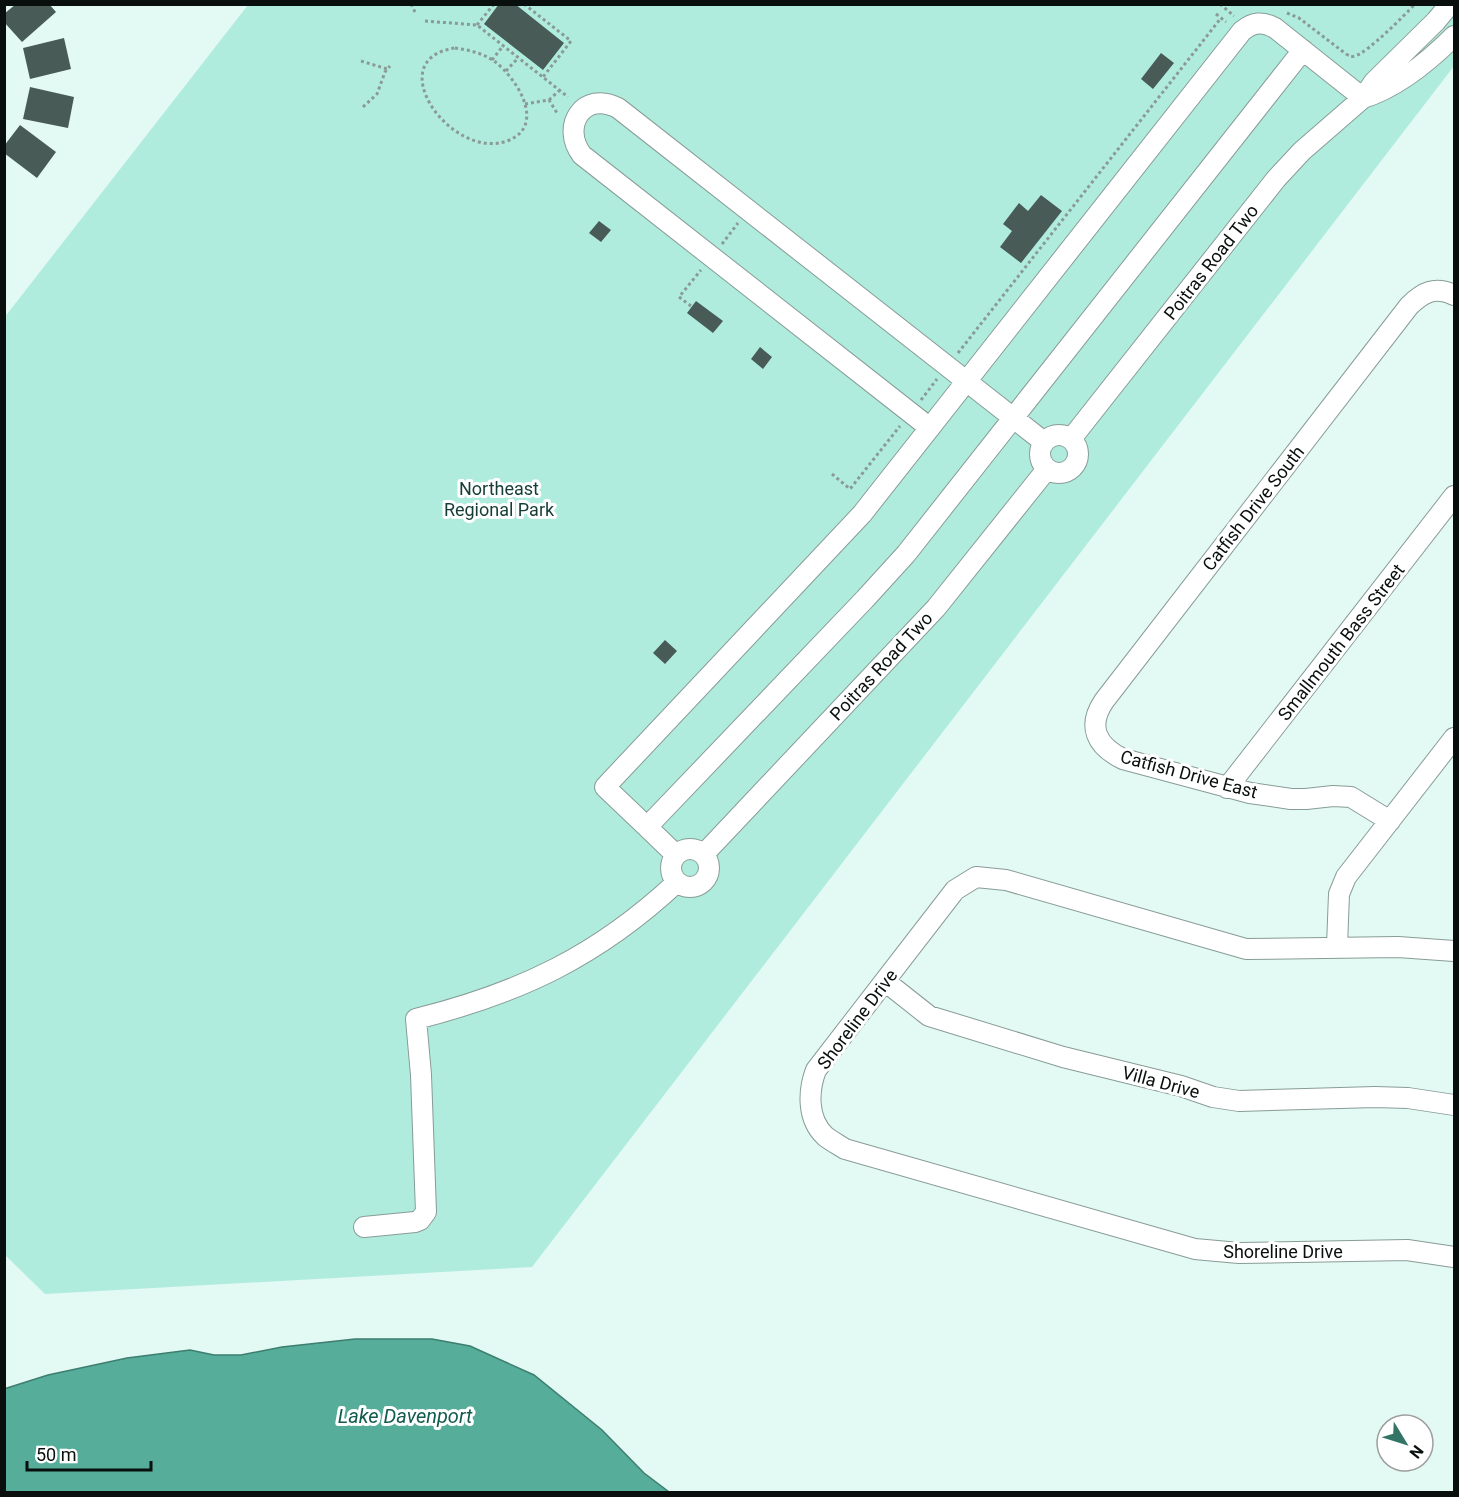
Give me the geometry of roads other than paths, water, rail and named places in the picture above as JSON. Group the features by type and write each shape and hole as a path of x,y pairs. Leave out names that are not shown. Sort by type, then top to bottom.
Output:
{"street":[{"name":"Poitras Road Two","path":"1071,439 1276,179 1302,151 1363,98 1374,82 1436,21 1450,4"},
{"path":"676,855 605,787 862,514 1242,31 1250,24 1265,23 1363,98"},
{"name":"Poitras Road Two","path":"1363,98 1380,93 1391,86 1455,36"},
{"path":"647,827 906,554 1303,50"},
{"path":"930,428 582,155 573,141 572,134 573,125 582,110 597,103 618,108 1044,442"},
{"name":"Catfish Drive South","path":"1097,735 1095,718 1104,700 1409,306 1422,294 1430,291 1438,290 1455,295"},
{"path":"1062,434 1071,439 1078,453 1074,465 1064,472 1052,472 1047,469 1040,453 1044,442 1055,435 1062,434"},
{"name":"Poitras Road Two","path":"704,854 936,608 1047,469"},
{"name":"Smallmouth Bass Street","path":"1227,788 1455,496"},
{"name":"Catfish Drive East","path":"1097,735 1107,749 1123,759 1227,788 1291,799 1351,797 1390,821"},
{"path":"1337,946 1341,886 1354,865 1455,738"},
{"path":"688,849 704,854 709,868 704,881 700,885 688,887 677,882 671,872 672,860 676,855 688,849"},
{"name":"Shoreline Drive","path":"1455,951 1337,946 1246,949 1006,880 976,877 955,890 816,1070 810,1086 811,1112 824,1135 845,1149 1194,1249 1239,1253 1407,1250 1455,1257"},
{"path":"364,1227 415,1222 420,1220 426,1212 421,1075 416,1019 494,997 567,964 632,922 677,882"},
{"name":"Villa Drive","path":"885,982 929,1016 1063,1057 1181,1086 1224,1100 1375,1097 1408,1098 1455,1105"}],"water":[{"name":"Lake Davenport","path":"355,1339 432,1339 470,1346 534,1375 602,1430 644,1473 669,1492 5,1492 4,1389 48,1375 127,1358 190,1350 214,1355 241,1355 282,1347"}],"park label":[{"name":"Northeast Regional Park","path":"499,498"}]}
